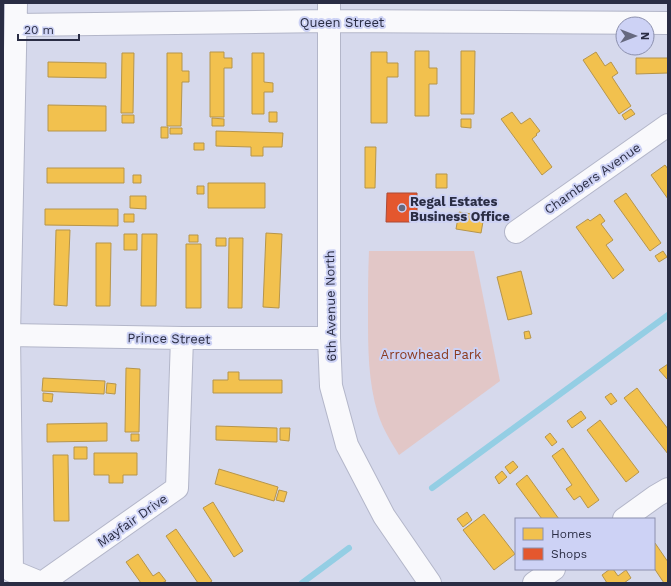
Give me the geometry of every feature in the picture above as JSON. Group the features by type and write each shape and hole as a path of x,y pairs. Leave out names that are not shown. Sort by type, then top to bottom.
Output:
{"street":[{"name":"Mayfair Drive","path":"16,3 9,335 12,571 42,583 177,488 182,338"},
{"name":"Queen Street","path":"16,25 329,12 668,24"},
{"name":"6th Avenue North","path":"329,12 329,338 331,386 347,445 384,516 430,583"},
{"name":"Chambers Avenue","path":"516,232 668,125"},
{"name":"Prince Street","path":"9,335 182,338 329,338"},
{"path":"625,518 668,489"},
{"path":"534,583 553,570"}],"green space":[{"name":"Arrowhead Park","path":"369,251 474,251 500,381 399,455 380,420 372,390 368,340"}],"building: Homes":[{"path":"415,51 429,51 429,68 437,68 437,84 429,84 429,116 415,116"},
{"path":"461,51 475,51 474,114 461,114"},
{"path":"210,52 224,52 224,58 232,58 232,68 224,68 224,117 210,117"},
{"path":"371,52 387,52 387,63 398,63 398,77 387,77 387,123 371,123"},
{"path":"596,52 605,66 611,62 618,73 612,77 631,106 619,114 583,60"},
{"path":"122,53 134,53 133,113 121,113"},
{"path":"167,53 182,53 182,71 189,71 189,82 182,82 181,126 167,126"},
{"path":"252,53 264,53 264,82 273,83 273,92 264,92 264,114 252,114"},
{"path":"636,58 668,58 668,73 636,74"},
{"path":"48,62 106,63 106,78 48,77"},
{"path":"48,105 106,106 106,131 48,131"},
{"path":"631,109 635,114 625,120 622,115"},
{"path":"269,112 277,112 277,122 269,122"},
{"path":"512,112 521,124 530,118 540,131 532,139 552,167 542,175 501,119"},
{"path":"122,115 134,115 134,123 122,123"},
{"path":"212,118 224,119 224,126 212,126"},
{"path":"461,119 471,119 471,128 461,127"},
{"path":"161,127 168,127 168,138 161,138"},
{"path":"170,128 182,128 182,134 170,134"},
{"path":"216,131 283,133 282,147 263,147 263,156 251,156 251,147 216,146"},
{"path":"194,143 204,143 204,150 194,150"},
{"path":"365,147 376,147 375,188 365,188"},
{"path":"665,165 668,169 668,199 651,175"},
{"path":"47,168 124,168 124,183 47,183"},
{"path":"436,174 447,174 447,188 436,188"},
{"path":"133,175 141,175 141,183 133,183"},
{"path":"208,183 265,183 265,208 208,208"},
{"path":"197,186 204,186 204,194 197,194"},
{"path":"626,193 661,243 650,251 614,201"},
{"path":"130,196 146,196 146,209 130,208"},
{"path":"45,209 118,209 118,226 45,225"},
{"path":"459,212 484,216 481,233 456,229"},
{"path":"124,214 134,214 134,222 124,222"},
{"path":"600,214 605,221 601,224 613,240 606,245 624,270 613,279 576,227 588,219 590,221"},
{"path":"56,230 70,230 67,306 54,305"},
{"path":"266,233 282,234 279,308 263,307"},
{"path":"124,234 137,234 137,250 124,250"},
{"path":"142,234 157,234 156,306 141,306"},
{"path":"189,235 198,235 198,242 189,242"},
{"path":"216,238 226,238 226,246 216,246"},
{"path":"229,238 243,238 242,308 228,308"},
{"path":"96,243 111,243 110,306 96,306"},
{"path":"186,244 201,244 201,308 186,308"},
{"path":"663,251 667,257 659,262 655,256"},
{"path":"521,271 532,314 508,320 497,277"},
{"path":"529,331 531,338 525,339 524,332"},
{"path":"668,364 668,378 667,379 659,370"},
{"path":"126,368 140,369 139,432 125,432"},
{"path":"228,372 239,372 239,380 282,380 282,393 213,393 213,380 228,380"},
{"path":"43,378 105,381 104,394 42,391"},
{"path":"107,383 116,384 115,394 106,393"},
{"path":"637,388 668,429 668,454 624,398"},
{"path":"43,393 53,394 52,402 43,401"},
{"path":"611,393 617,401 611,405 605,397"},
{"path":"581,411 586,418 572,428 567,421"},
{"path":"600,420 639,472 626,482 587,430"},
{"path":"107,423 107,441 47,442 47,424"},
{"path":"216,426 277,428 277,442 216,440"},
{"path":"280,428 290,428 289,441 280,440"},
{"path":"550,433 557,442 552,446 545,437"},
{"path":"131,434 139,434 139,441 131,441"},
{"path":"74,447 87,447 87,459 74,459"},
{"path":"563,448 599,500 588,508 580,496 574,500 566,489 572,485 552,456"},
{"path":"94,453 137,453 137,475 123,475 123,483 109,483 109,475 94,475"},
{"path":"53,455 68,455 69,521 54,521"},
{"path":"513,461 518,467 510,474 505,467"},
{"path":"219,469 278,487 274,501 215,484"},
{"path":"502,471 507,477 499,484 495,477"},
{"path":"527,475 558,518 541,518 516,484"},
{"path":"279,490 287,492 284,502 276,500"},
{"path":"213,502 243,551 234,557 203,508"},
{"path":"467,512 472,520 463,527 457,519"},
{"path":"484,514 515,554 494,570 463,530"},
{"path":"176,529 212,581 209,583 198,583 166,536"},
{"path":"655,543 668,562 668,583 664,583 655,570"},
{"path":"138,554 153,576 159,572 166,581 162,583 141,583 126,562"},
{"path":"609,570 614,570 618,576 626,570 631,578 624,583 607,583 602,575"}],"building: Shops":[{"name":"Regal Estates Business Office","path":"387,193 417,193 417,222 386,222"}],"waterway":[{"path":"432,488 668,315"},
{"path":"302,583 349,548"}],"place":[{"name":"Regal Estates Business Office","path":"402,208"}]}
